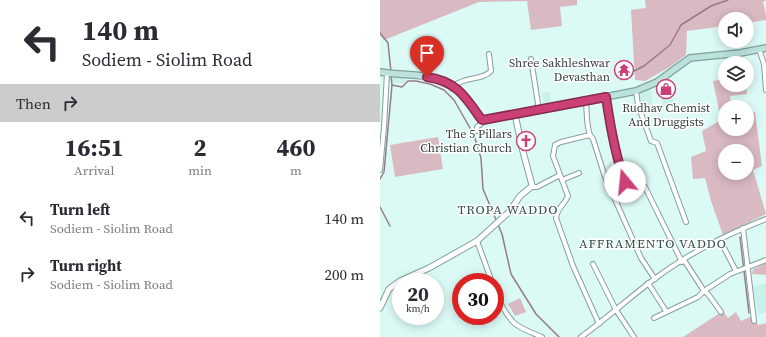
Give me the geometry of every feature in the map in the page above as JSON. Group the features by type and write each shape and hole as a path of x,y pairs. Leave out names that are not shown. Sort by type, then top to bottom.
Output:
{"main road":[{"path":"380,72 437,78 454,86 461,92 483,120 636,91 656,82 690,58 766,48"}],"street":[{"path":"759,49 764,64 766,90"},
{"path":"454,86 459,82 488,75 492,71 489,54"},
{"path":"531,59 539,110"},
{"path":"380,170 390,74"},
{"path":"636,91 638,104 651,141 657,143 686,222"},
{"path":"606,97 611,130 625,182 624,186 612,191"},
{"path":"586,101 588,120 586,123 593,139 600,164 641,258 655,279"},
{"path":"515,114 532,185 531,187"},
{"path":"477,131 477,127 483,120"},
{"path":"590,135 560,142 555,145 553,156 568,196 565,202 557,210 556,218 573,266 599,324"},
{"path":"380,308 389,289 400,281 429,268 477,241 510,211 520,196 531,187 537,187 561,177 579,173"},
{"path":"645,187 683,261 721,312"},
{"path":"581,337 648,284 683,261 743,228 766,219"},
{"path":"743,228 754,321"},
{"path":"720,240 736,271"},
{"path":"477,241 489,273"},
{"path":"654,318 698,297 704,291 736,271 766,260"},
{"path":"593,264 616,310 634,337"},
{"path":"648,284 666,312"},
{"path":"504,308 513,322 542,337"}],"shaded area":[{"path":"380,0 577,0 577,5 560,7 562,26 531,30 527,1 479,2 384,40 380,35"},
{"path":"645,0 766,0 763,2 766,20 754,22 754,12 718,12 718,27 687,31 686,55 668,68 645,81 635,80 631,10 646,8"},
{"path":"625,63 627,74 621,75 619,64"},
{"path":"391,74 406,76 405,83 391,83"},
{"path":"718,80 718,92 747,92 747,94 730,96 730,100 718,100 718,105 713,81"},
{"path":"669,81 674,105 663,106 659,86"},
{"path":"651,90 653,110 642,112 639,95"},
{"path":"550,92 551,105 544,107 542,93"},
{"path":"755,112 762,166 754,170 754,144 718,144 718,180 754,180 754,173 766,214 723,235 711,201 705,178 693,179 691,157 706,151 702,131 718,122 718,136 754,136"},
{"path":"438,137 443,169 395,177 390,145"},
{"path":"766,263 766,275 752,274 753,269"},
{"path":"766,283 766,312 758,315 753,287"},
{"path":"520,298 526,312 515,316 508,304"},
{"path":"723,311 728,318 736,312 741,321 750,317 759,325 766,323 766,337 683,337"}],"waterway":[{"path":"626,72 634,71 644,66 670,45 681,25 711,6 728,0"},
{"path":"380,33 388,43 391,72"},
{"path":"380,179 384,172 392,85 391,76"},
{"path":"392,85 402,87 408,81 430,84 444,90 454,100 474,135 481,158 483,189 502,234 511,274 536,314 559,337"},
{"path":"380,207 390,226"},
{"path":"740,237 749,313"}],"place":[{"name":"Shree Sakhleshwar Devasthan","path":"624,70"},
{"name":"Rudhav Chemist And Druggists","path":"666,89"},
{"name":"The 5 Pillars Christian Church","path":"526,141"}],"district":[{"name":"TROPA WADDO","path":"508,209"},
{"name":"AFFRAMENTO VADDO","path":"653,243"}],"route":[{"path":"427,77 446,81 454,86 468,100 483,120 606,97 611,130 625,182"}]}
